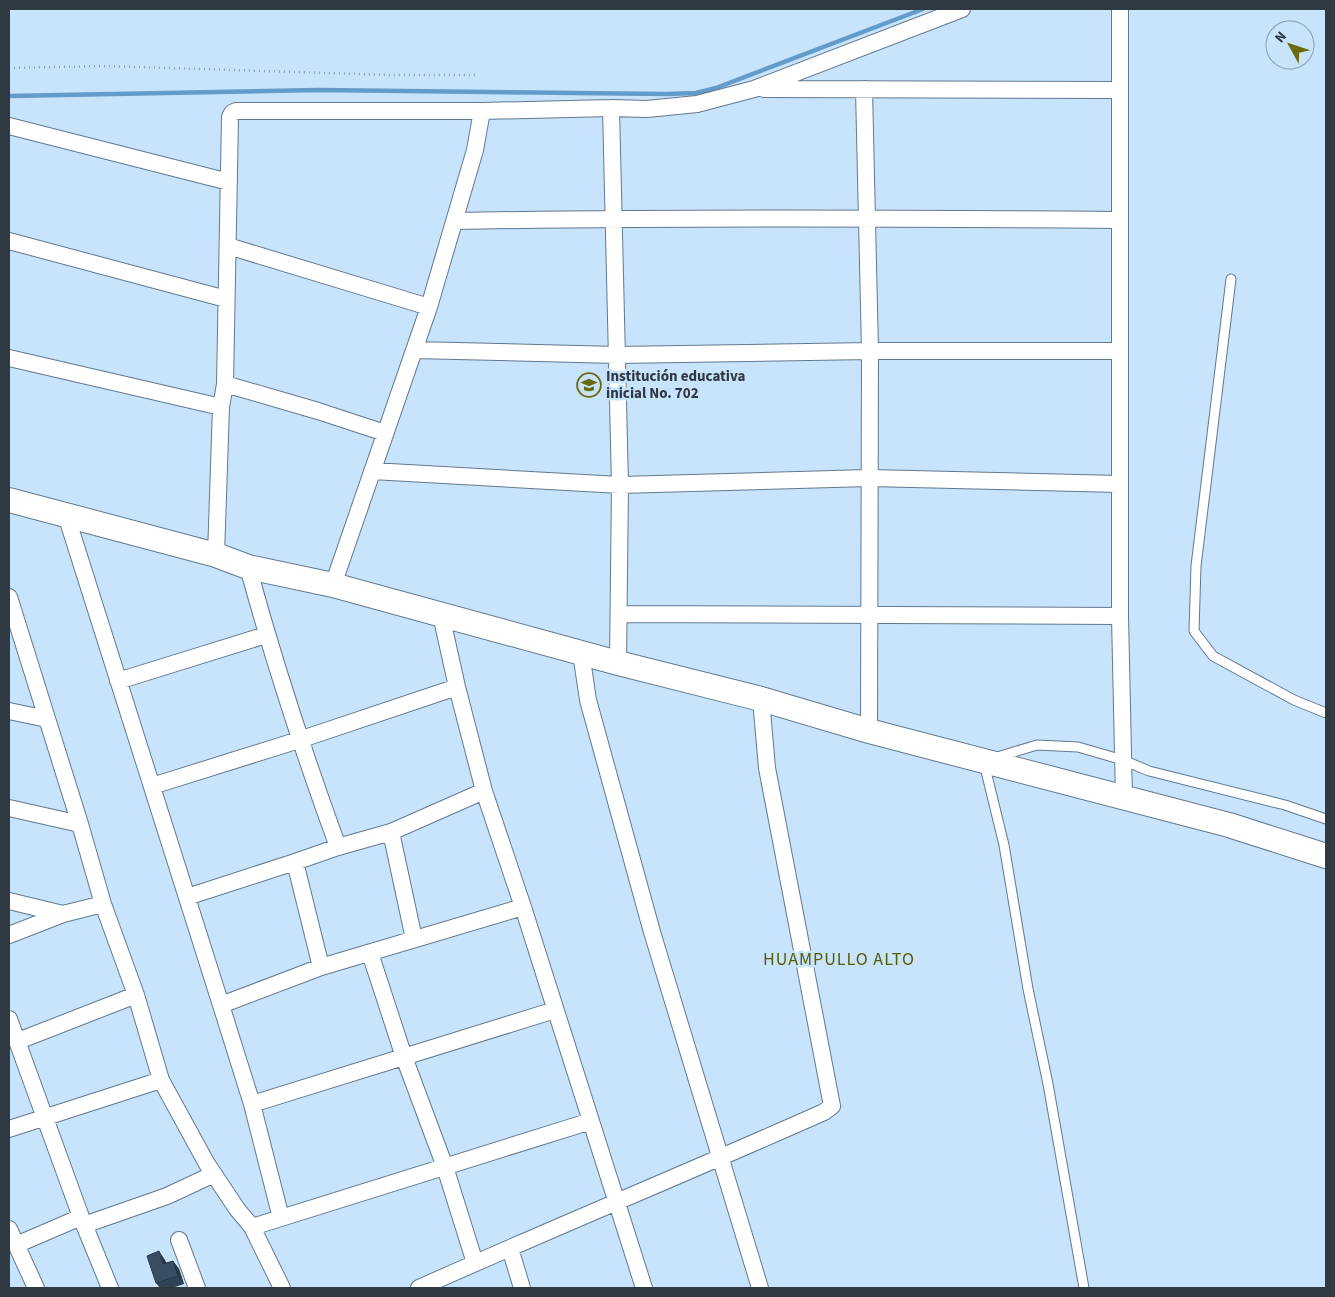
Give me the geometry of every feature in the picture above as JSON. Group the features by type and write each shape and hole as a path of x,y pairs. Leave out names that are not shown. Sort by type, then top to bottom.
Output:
{"main road":[{"path":"9,500 216,555 248,567 333,585 618,663 762,700 869,731 1229,825 1326,856"}],"street":[{"path":"216,555 221,406 226,384 230,117 232,113 236,111 647,109 697,104 754,89 962,9"},
{"path":"1120,9 1120,616 1124,799"},
{"path":"754,89 1119,90"},
{"path":"864,89 870,351 869,731"},
{"path":"611,108 620,485 618,663"},
{"path":"333,585 429,307 476,150 482,111"},
{"path":"9,126 229,182"},
{"path":"455,221 613,218 1120,220"},
{"path":"9,241 226,299"},
{"path":"228,246 429,307"},
{"path":"414,350 617,356 870,351 1120,350"},
{"path":"9,358 221,406"},
{"path":"226,384 385,432"},
{"path":"372,472 620,485 869,478 1120,484"},
{"path":"66,515 252,1104 282,1218"},
{"path":"248,567 266,636 299,740 338,847"},
{"path":"9,597 12,619 47,718 80,824 102,904 136,995 161,1080 207,1164 237,1209 252,1227 282,1288"},
{"path":"619,614 1120,616"},
{"path":"441,615 484,790 644,1288"},
{"path":"118,681 266,636"},
{"path":"581,653 588,700 655,941 760,1288"},
{"path":"152,786 299,740 457,686"},
{"path":"419,1288 824,1112 832,1104 767,768 762,700"},
{"path":"9,711 47,718"},
{"path":"187,897 338,847 391,832 484,790"},
{"path":"9,808 80,824"},
{"path":"391,832 414,939"},
{"path":"296,862 321,967"},
{"path":"9,901 63,914"},
{"path":"9,935 63,914 102,904"},
{"path":"221,1005 321,967 523,907"},
{"path":"370,953 404,1057 445,1167 475,1263"},
{"path":"18,1041 136,995"},
{"path":"252,1104 555,1010"},
{"path":"9,1018 44,1118 110,1288"},
{"path":"9,1130 161,1080"},
{"path":"252,1227 591,1121"},
{"path":"16,1245 83,1220 167,1196 214,1174"},
{"path":"9,1229 36,1288"},
{"path":"179,1240 197,1288"},
{"path":"510,1248 522,1288"}],"lane":[{"path":"1231,279 1196,566 1194,631 1213,656 1294,700 1326,712"},
{"path":"1084,1288 1048,1084 1028,989 1004,845 983,761 1037,745 1078,747 1123,760 1149,772 1285,805 1326,819"}],"path":[{"path":"9,68 105,66 390,75 476,75"}],"building":[{"path":"159,1251 163,1264 173,1261 178,1276 156,1283 147,1256"}],"waterway":[{"path":"9,96 319,90 696,93 716,88 923,9"}],"place":[{"name":"Institución educativa inicial No. 702","path":"589,385"}],"district":[{"name":"HUAMPULLO ALTO","path":"839,959"}]}
